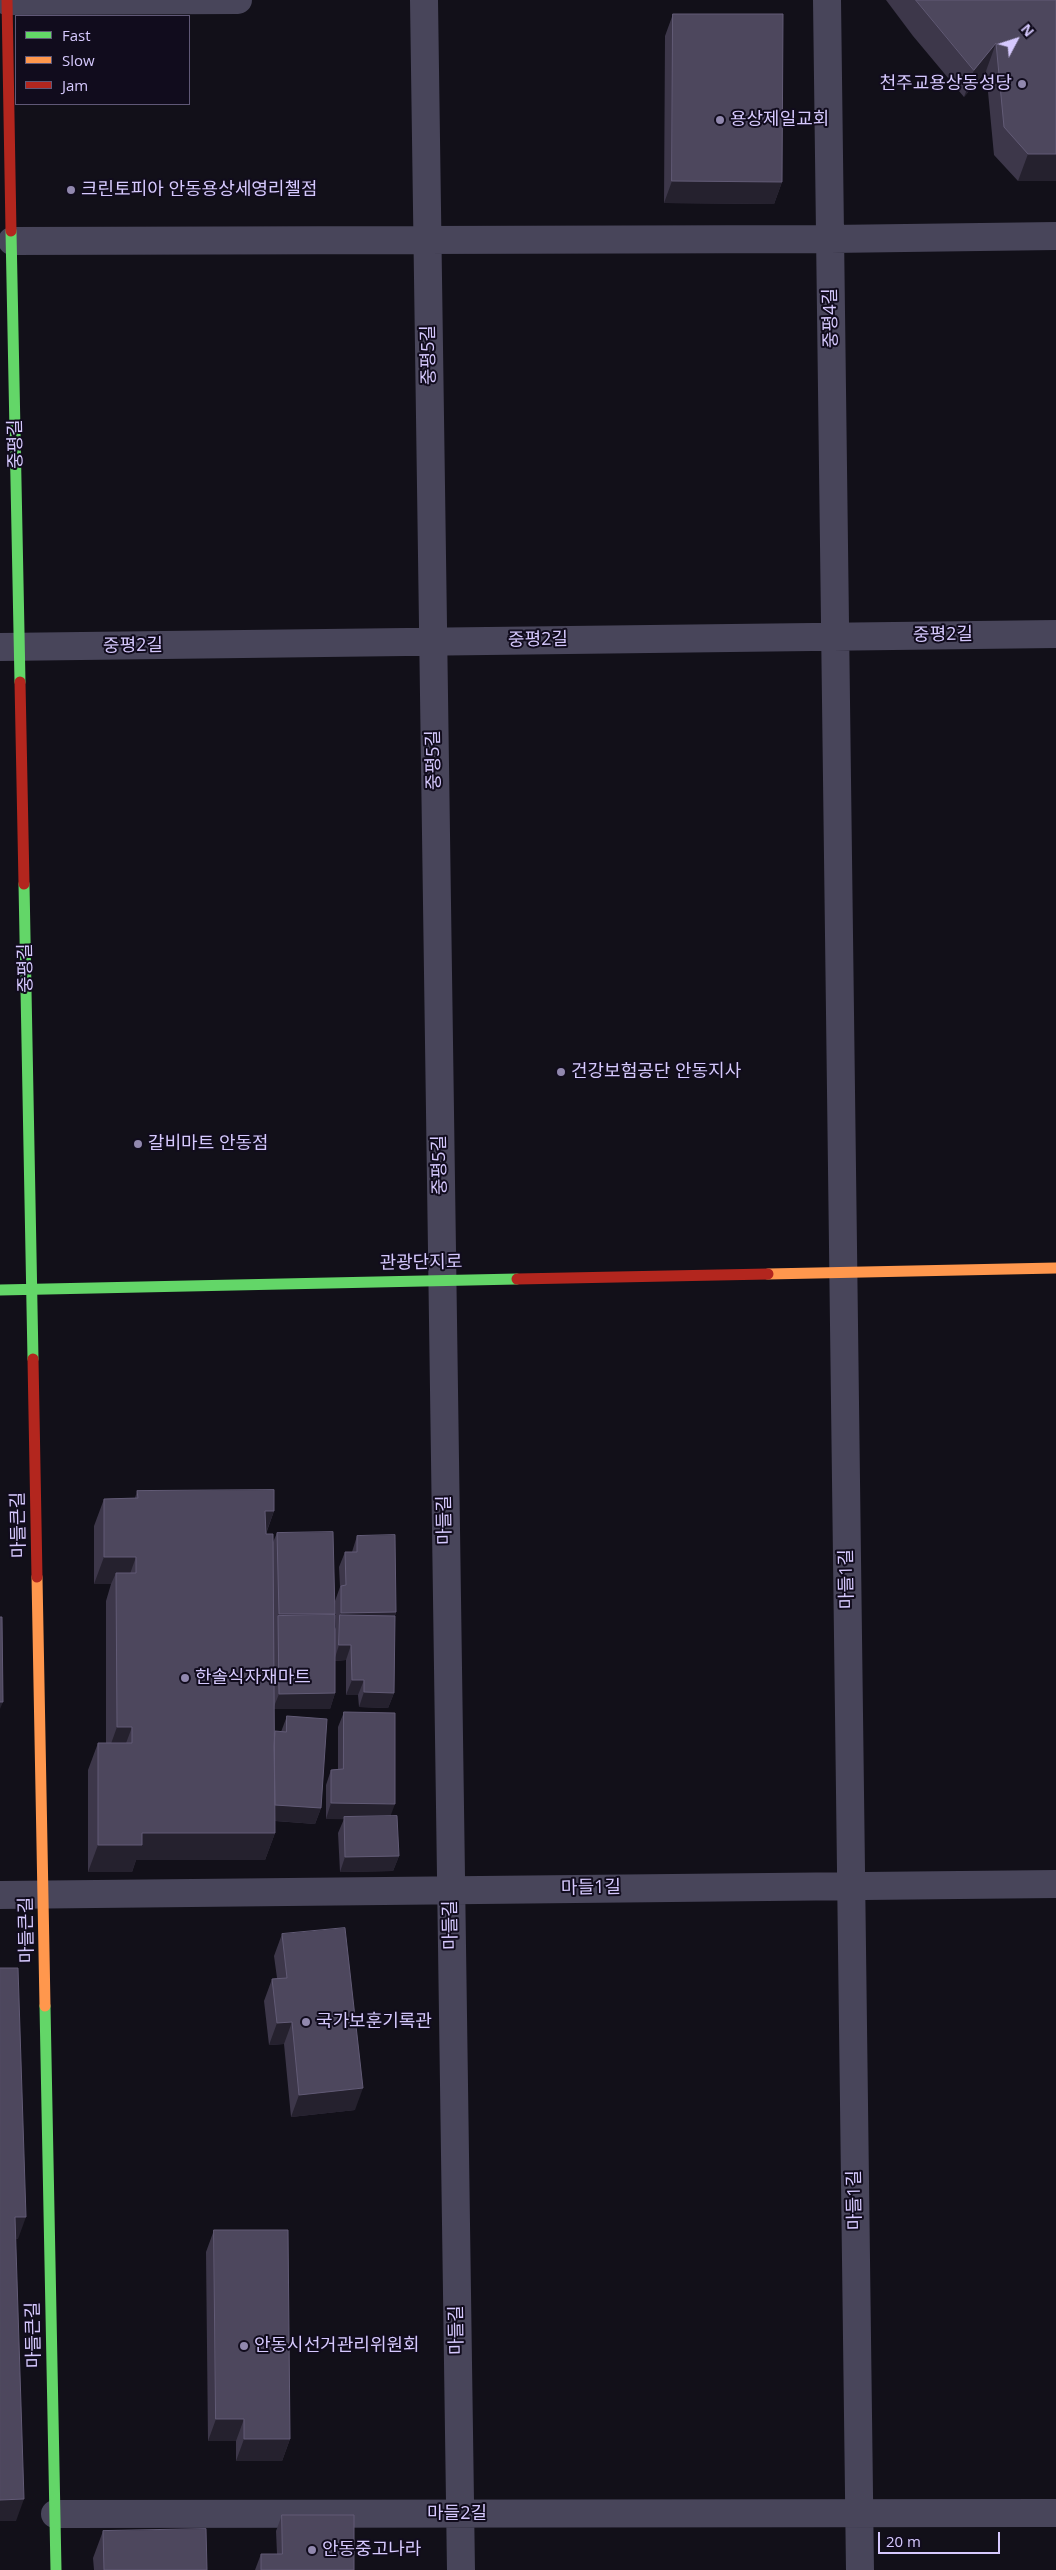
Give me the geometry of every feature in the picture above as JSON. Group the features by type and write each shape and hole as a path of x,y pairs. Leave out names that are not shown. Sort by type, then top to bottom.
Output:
{"street":[{"path":"8,1 238,0"},
{"name":"중평5길","path":"424,0 442,1280"},
{"name":"중평4길","path":"827,0 843,1272"},
{"name":"중평길","path":"8,1 12,241 10,647 32,1289"},
{"path":"12,241 830,239 1056,236"},
{"name":"중평2길","path":"10,647 1056,634"},
{"name":"관광단지로","path":"0,1290 1056,1268"},
{"name":"마들1길","path":"843,1272 859,2513"},
{"name":"마들길","path":"442,1280 461,2570"},
{"name":"마들큰길","path":"32,1289 56,2570"},
{"name":"마들1길","path":"0,1895 1056,1884"},
{"path":"859,2513 860,2570"},
{"name":"마들2길","path":"55,2514 1056,2513"}],"building":[{"name":"천주교용상동성당","path":"916,0 1056,0 1056,154 1028,154 1004,127 996,43 974,70"},
{"name":"용상제일교회","path":"673,14 783,14 782,182 672,181"},
{"name":"한솔식자재마트","path":"274,1490 274,1511 265,1511 266,1534 273,1534 275,1833 142,1833 142,1845 98,1845 98,1743 132,1743 132,1727 117,1727 116,1573 136,1573 136,1557 104,1557 104,1499 138,1498 137,1491"},
{"path":"333,1532 335,1614 279,1614 277,1533"},
{"path":"395,1535 396,1612 341,1613 341,1586 346,1585 345,1552 357,1552 357,1536"},
{"path":"335,1615 335,1693 279,1694 278,1616"},
{"path":"340,1615 395,1616 394,1693 364,1692 364,1680 352,1680 351,1645 339,1645"},
{"path":"0,1617 2,1617 3,1702 0,1702"},
{"path":"344,1712 395,1713 395,1804 331,1803 331,1770 343,1769"},
{"path":"287,1716 327,1719 321,1808 275,1805 275,1731 286,1732"},
{"path":"397,1816 399,1856 345,1857 344,1817"},
{"name":"국가보훈기록관","path":"345,1928 363,2088 299,2095 292,2022 277,2023 272,1979 287,1978 282,1934"},
{"path":"0,1968 18,1968 26,2217 15,2217 24,2499 0,2500"},
{"name":"안동시선거관리위원회","path":"214,2230 288,2230 290,2439 244,2439 244,2419 216,2419"},
{"name":"안동중고나라","path":"282,2515 354,2515 354,2570 261,2570 261,2554 282,2554"},
{"path":"206,2529 207,2570 104,2570 103,2531"}],"traffic: fast":[{"path":"11,231 20,682"},
{"path":"24,884 33,1359"},
{"path":"0,1290 517,1279"},
{"path":"45,2006 56,2570"}],"traffic: slow":[{"path":"768,1274 1056,1268"},
{"path":"37,1577 45,2006"}],"traffic: jam":[{"path":"7,0 11,231"},
{"path":"20,682 24,884"},
{"path":"517,1279 768,1274"},
{"path":"33,1359 37,1577"}],"place":[{"name":"천주교용상동성당","path":"1022,84"},
{"name":"용상제일교회","path":"720,120"},
{"name":"크린토피아 안동용상세영리첼점","path":"71,190"},
{"name":"건강보험공단 안동지사","path":"561,1072"},
{"name":"갈비마트 안동점","path":"138,1144"},
{"name":"한솔식자재마트","path":"185,1678"},
{"name":"국가보훈기록관","path":"306,2022"},
{"name":"안동시선거관리위원회","path":"244,2346"},
{"name":"안동중고나라","path":"312,2550"}]}
